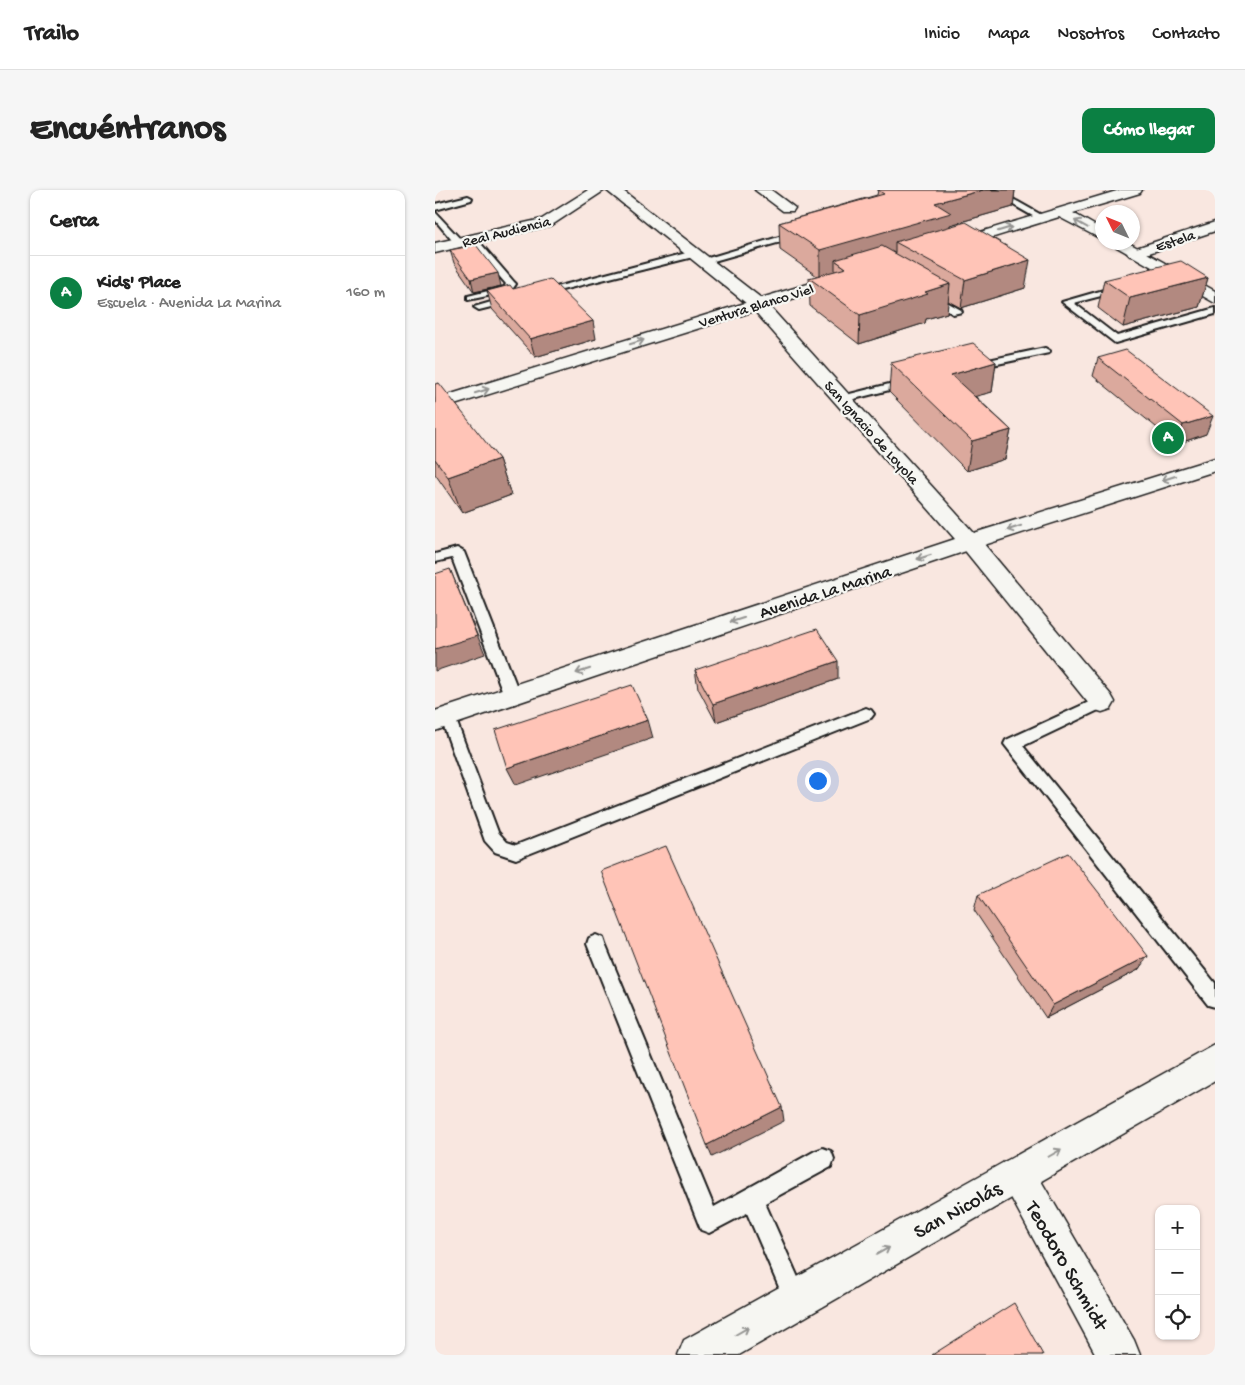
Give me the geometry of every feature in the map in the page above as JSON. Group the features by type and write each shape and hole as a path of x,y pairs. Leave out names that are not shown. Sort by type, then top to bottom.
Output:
{"street":[{"name":"Real Audiencia","path":"435,248 547,222 599,190"},
{"name":"San Ignacio de Loyola","path":"613,190 757,304 971,542 1102,702"},
{"path":"762,190 789,208"},
{"path":"936,250 1135,190"},
{"path":"1060,212 1095,232"},
{"name":"Estela","path":"1135,253 1215,226"},
{"path":"1130,250 1215,298"},
{"name":"Ventura Blanco Viel","path":"435,405 860,273"},
{"name":"Avenida La Marina","path":"442,718 971,542 1215,464"},
{"name":"San Nicolás","path":"699,1355 1215,1062"},
{"name":"Teodoro Schmidt","path":"1017,1175 1119,1355"}],"lane":[{"path":"991,190 1041,217"},
{"path":"435,207 468,198"},
{"path":"435,215 466,241 511,284 508,289 471,298"},
{"path":"479,307 808,232"},
{"path":"1156,280 1174,275"},
{"path":"1130,286 1067,302 1115,340 1215,311"},
{"path":"923,292 957,312"},
{"path":"967,368 1045,351"},
{"path":"842,399 920,379"},
{"path":"435,558 457,552 512,695"},
{"path":"1102,702 1012,744 1215,998"},
{"path":"442,718 491,836 501,848 516,852 867,714"},
{"path":"596,944 709,1222 823,1158"},
{"path":"752,1198 796,1300"}],"building":[{"path":"878,190 983,190 935,203 951,213 820,250 779,223 884,194"},
{"path":"966,222 1030,260 965,280 895,242"},
{"path":"476,245 498,273 471,279 450,250"},
{"path":"882,246 950,284 925,292 928,294 860,315 809,278 846,268 835,260"},
{"path":"1181,261 1208,278 1130,298 1104,280"},
{"path":"550,279 593,321 530,339 487,291 510,285 513,289"},
{"path":"973,343 996,362 951,375 1011,430 972,441 891,363"},
{"path":"1126,350 1213,416 1183,425 1098,358"},
{"path":"439,383 499,459 448,477 435,459 435,384"},
{"path":"450,569 477,636 435,649 435,574"},
{"path":"817,629 838,661 713,704 695,670"},
{"path":"632,685 648,720 507,768 495,730"},
{"path":"666,846 782,1107 707,1145 601,871"},
{"path":"1068,853 1148,956 1053,1005 978,895"},
{"path":"1014,1303 1043,1355 932,1355"}],"place":[{"name":"Kids' Place","path":"1168,438"}]}
